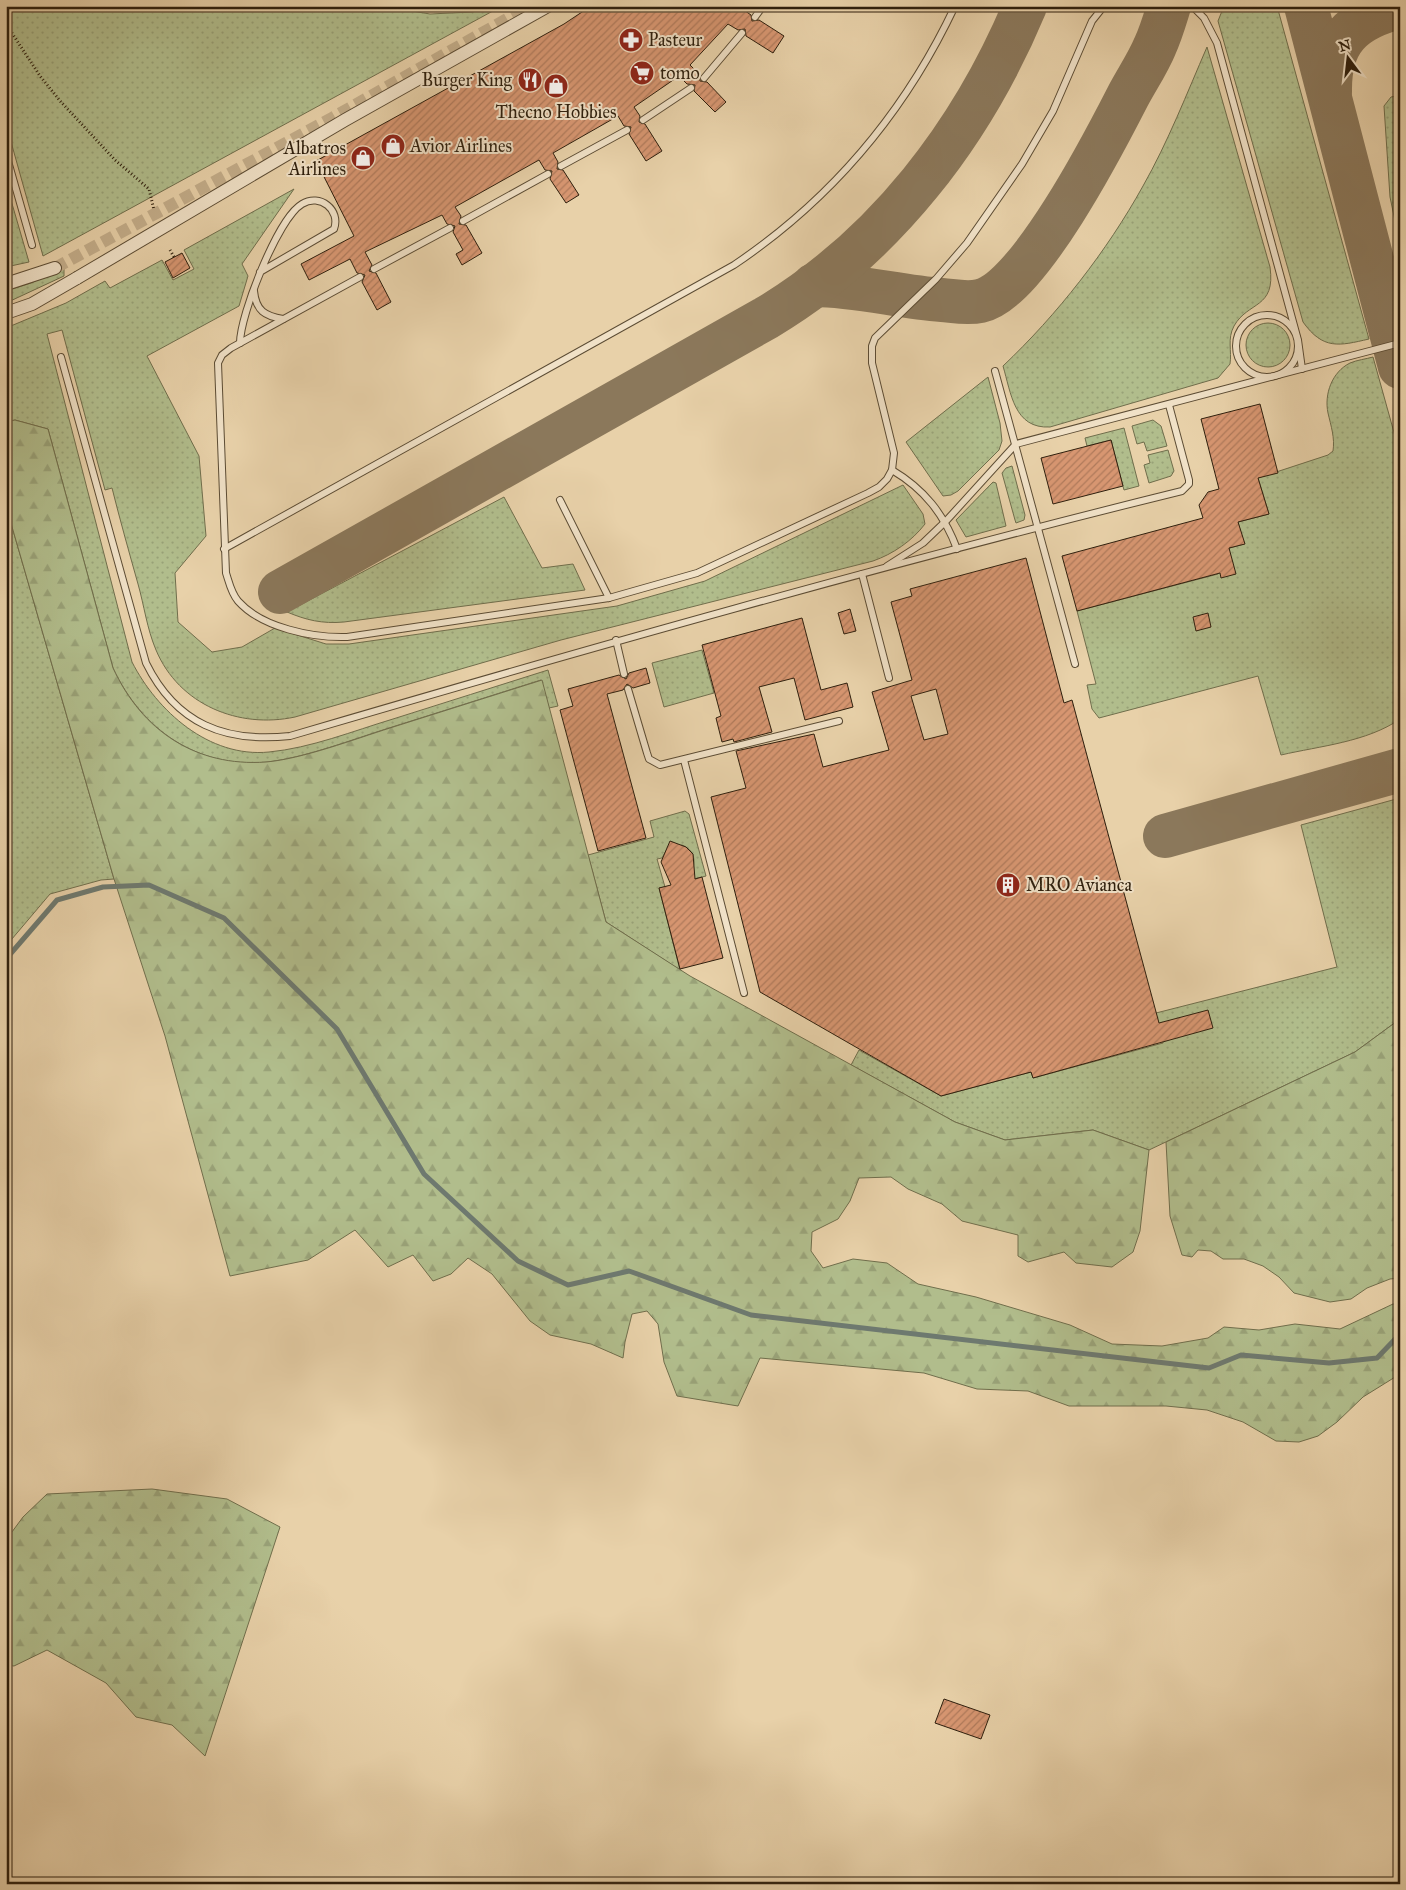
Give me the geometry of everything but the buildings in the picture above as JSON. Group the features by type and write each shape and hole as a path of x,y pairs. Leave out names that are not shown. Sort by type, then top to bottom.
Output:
{"street":[{"path":"6,313 32,304 345,120 548,6"},
{"path":"6,284 55,268"}],"lane":[{"path":"755,18 763,6"},
{"path":"224,550 734,265 767,242 823,195 884,126 917,80 955,6"},
{"path":"360,277 240,342 222,354 217,370 224,550 226,573 230,588 238,601 255,614 287,629 323,637 347,636 609,598 697,573 879,487 892,470 894,453 872,363 872,346 881,330 936,279 968,243 1022,164 1053,110 1092,21 1104,6"},
{"path":"1192,6 1207,22 1217,43 1298,340 1302,368"},
{"path":"704,78 742,33"},
{"path":"643,120 691,88"},
{"path":"561,166 627,130"},
{"path":"6,154 32,245"},
{"path":"463,221 548,174"},
{"path":"240,342 242,323 260,272 269,252 298,207 315,200 328,206 334,215 334,229 260,272"},
{"path":"374,269 450,228"},
{"path":"254,288 255,300 262,312 268,316 283,319"},
{"path":"1274,316 1290,324 1298,340 1296,359 1283,373 1274,376 1258,376 1240,361 1236,344 1242,328 1256,317 1274,316"},
{"path":"882,569 923,543 946,521 1016,444 1400,343"},
{"path":"60,357 146,663 163,692 177,707 210,728 248,738 290,736 616,640 1186,488 1189,480 1169,405"},
{"path":"995,371 1075,664"},
{"path":"892,470 918,488 946,521 957,549"},
{"path":"560,500 609,598"},
{"path":"862,574 889,678"},
{"path":"616,640 624,674"},
{"path":"628,689 649,758 660,765 839,721"},
{"path":"684,760 744,993"}],"path":[{"path":"6,24 36,70 61,102 115,160 149,189 154,210"},
{"path":"170,250 174,257"}],"green space":[{"path":"6,6 382,6 430,14 472,12 502,6 43,256 6,124"},
{"path":"1224,6 1277,6 1369,339 1332,344 1325,342 1310,331 1303,322 1218,21"},
{"path":"1207,47 1270,267 1271,281 1269,290 1265,298 1246,312 1234,326 1230,340 1230,364 1218,378 1050,427 1038,426 1029,422 1021,416 1016,407 1003,366 1062,304 1114,234 1161,152"},
{"path":"1397,96 1400,99 1400,245 1390,197 1384,106 1391,97"},
{"path":"6,183 29,262 6,267"},
{"path":"294,189 242,264 248,276 239,306 147,356 199,456 206,536 175,573 178,622 212,652 242,647 275,628 326,644 349,644 617,606 705,581 903,485 923,514 925,524 902,546 888,555 873,561 561,640 295,717 274,720 232,716 213,709 195,699 166,669 156,650 112,488 105,490 62,330 47,334 132,662 156,698 187,728 206,739 226,747 247,752 285,750 332,738 548,670 558,706 549,708 541,680 329,748 268,762 242,763 218,759 196,752 175,741 156,727 140,710 125,690 113,668 48,429 15,420 6,422 6,328 66,303 105,281 110,288 162,260 173,280 194,269 184,250"},
{"path":"64,267 64,276 6,303 6,291 31,283"},
{"path":"1268,323 1280,327 1286,333 1290,345 1286,357 1280,363 1268,367 1256,363 1250,357 1246,345 1250,333 1256,327"},
{"path":"1373,357 1400,454 1400,719 1387,727 1358,738 1281,755 1258,676 1099,718 1092,709 1087,685 1096,684 1077,611 1218,574 1212,553 1244,544 1238,522 1269,514 1258,478 1328,455 1333,451 1333,437 1327,406 1328,391 1338,372 1344,367 1350,363"},
{"path":"988,377 1000,423 1002,441 999,450 958,491 951,495 943,496 906,442"},
{"path":"15,420 48,429 113,668 139,710 174,741 194,751 217,758 241,762 280,760 328,748 542,680 606,922 690,976 955,1122 1005,1140 1093,1130 1149,1150 1140,1231 1133,1252 1112,1267 1076,1263 1064,1252 1028,1262 1018,1256 1018,1235 962,1221 942,1204 908,1189 891,1177 859,1178 850,1201 838,1219 812,1232 811,1251 823,1268 853,1259 887,1263 918,1284 976,1297 1070,1325 1112,1344 1162,1346 1208,1338 1224,1327 1259,1330 1295,1324 1340,1329 1393,1304 1400,1304 1400,1374 1363,1397 1337,1422 1318,1436 1299,1442 1276,1441 1243,1422 1207,1410 1166,1406 1069,1406 1028,1391 977,1389 924,1373 760,1358 738,1406 677,1396 664,1362 658,1324 647,1311 632,1314 623,1358 591,1344 550,1335 530,1321 492,1274 468,1258 451,1274 433,1281 413,1255 388,1267 355,1230 308,1260 230,1276 165,1036 114,879 6,506 6,422"},
{"path":"1153,420 1161,426 1167,446 1147,451 1144,442 1137,444 1132,426"},
{"path":"1124,428 1139,486 1124,490 1111,440 1087,446 1085,438"},
{"path":"1168,450 1174,471 1171,476 1149,483 1144,465 1150,463 1148,455"},
{"path":"1012,466 1025,515 1024,520 1016,523 1002,473 1006,468"},
{"path":"993,482 996,483 1006,526 966,537 956,520"},
{"path":"504,497 542,568 573,564 585,590 344,622 314,621 287,612"},
{"path":"6,506 114,879 101,880 50,894 6,946"},
{"path":"702,650 714,693 664,707 652,663"},
{"path":"1400,798 1400,1019 1355,1052 1149,1150 1093,1130 1005,1140 955,1122 851,1065 859,1050 941,1096 1031,1072 1033,1078 1163,1043 1156,1013 1337,967 1301,825"},
{"path":"685,811 689,814 706,876 690,880 694,865 693,855 691,851 682,845 667,849 662,858 657,859 665,887 659,888 680,970 606,922 588,855 654,837 650,821"},
{"path":"1400,1019 1400,1278 1390,1279 1367,1288 1351,1299 1330,1302 1294,1293 1279,1277 1263,1266 1244,1259 1223,1259 1211,1251 1198,1250 1192,1257 1182,1255 1170,1216 1166,1142 1355,1052"},
{"path":"152,1489 227,1499 280,1527 205,1756 172,1725 136,1717 106,1683 47,1650 14,1666 6,1665 6,1540 23,1517 47,1494"}],"waterway":[{"path":"6,959 57,900 103,887 149,885 224,918 337,1029 424,1174 518,1261 568,1285 629,1271 751,1315 1209,1368 1241,1355 1329,1363 1377,1358 1400,1334"}],"taxiway":[{"path":"280,592 766,318 809,289 849,257 886,222 920,183 951,142 979,98 1004,53 1025,6"},
{"path":"814,285 846,287 965,302 980,301 999,291 1020,271 1042,244 1084,178 1146,65 1161,31 1169,6"},
{"path":"1306,6 1400,367"},
{"path":"1330,92 1334,59 1339,46 1347,35 1356,26 1369,18 1400,7"},
{"path":"1165,836 1400,770"}],"tunnel":[{"path":"55,268 332,118 530,6"}],"place":[{"name":"Pasteur","path":"631,40"},
{"name":"tomo","path":"642,73"},
{"name":"Burger King","path":"530,80"},
{"name":"Thecno Hobbies","path":"556,86"},
{"name":"Avior Airlines","path":"393,146"},
{"name":"Albatros Airlines","path":"363,158"},
{"name":"MRO Avianca","path":"1008,885"}]}
